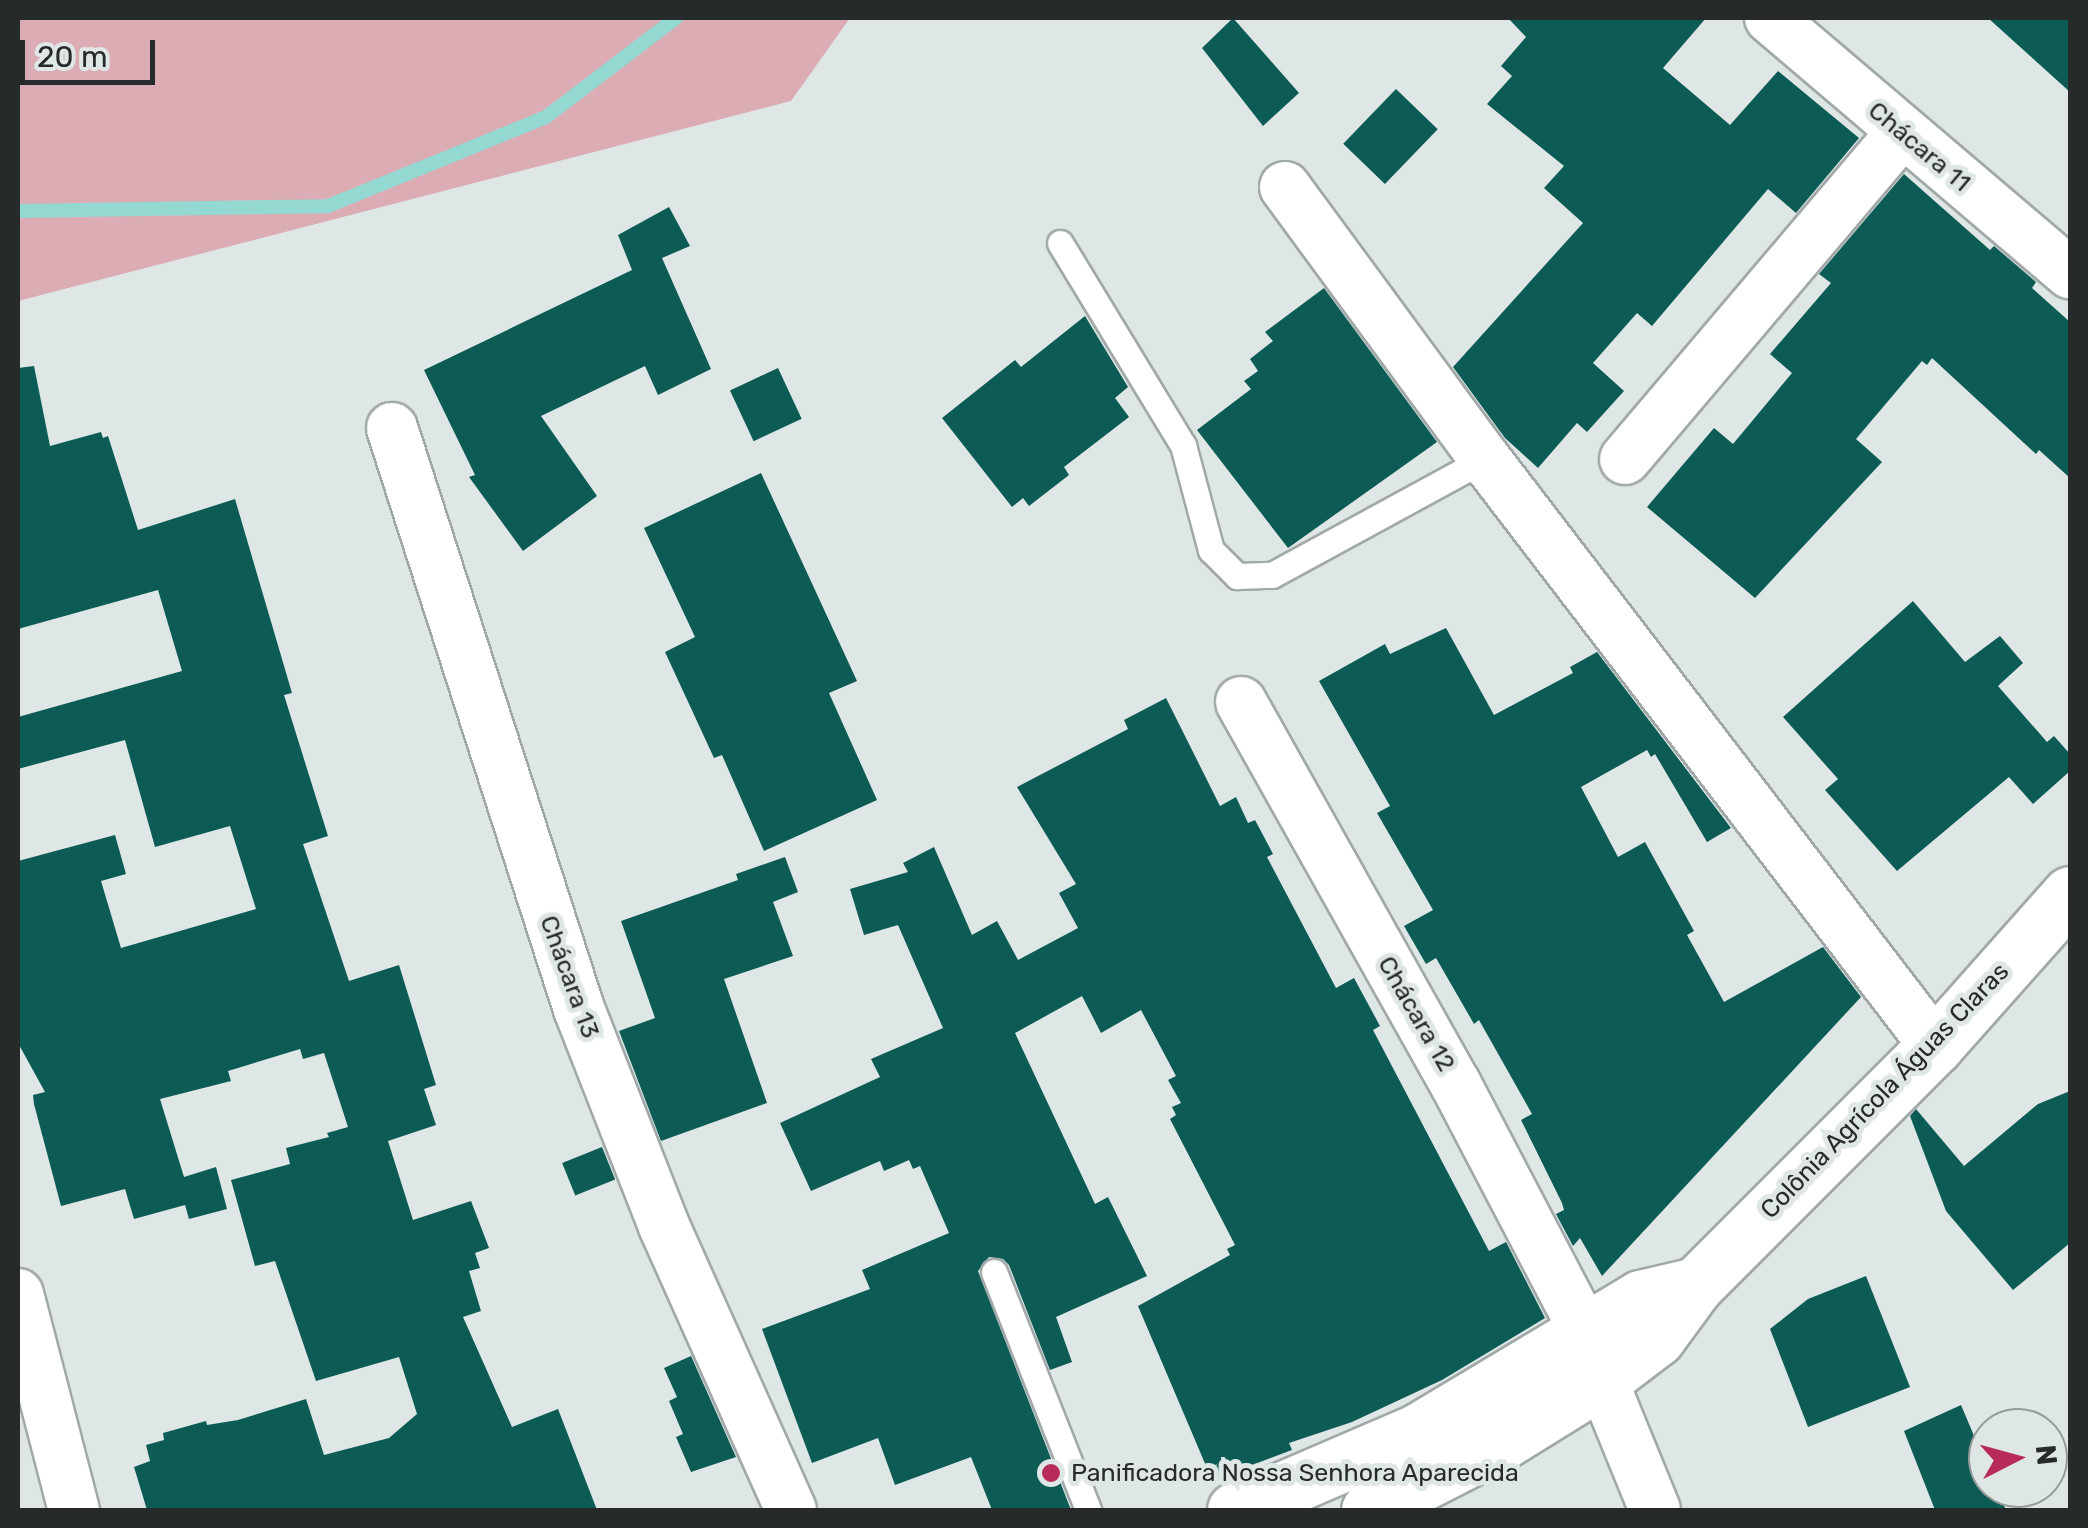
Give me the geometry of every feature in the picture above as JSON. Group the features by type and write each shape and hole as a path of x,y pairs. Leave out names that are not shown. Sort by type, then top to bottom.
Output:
{"main road":[{"name":"Colônia Agrícola Águas Claras","path":"1369,1510 1500,1443 1593,1355 1640,1298 1696,1284 1935,1046 2070,894"},
{"name":"Colônia Agrícola Águas Claras","path":"1235,1510 1593,1355"}],"street":[{"name":"Chácara 11","path":"1770,18 2070,273"},
{"path":"1625,459 1901,133"},
{"path":"1285,186 1485,459 1935,1046"},
{"name":"Chácara 13","path":"392,428 579,1008 664,1226 791,1510"},
{"name":"Chácara 12","path":"1241,702 1456,1082 1593,1355 1655,1510"},
{"path":"18,1294 74,1510"}],"lane":[{"path":"1060,243 1183,445 1211,550 1237,576 1272,575 1485,459"},
{"path":"994,1272 1088,1510"}],"shaded area":[{"path":"18,18 850,18 791,101 18,301"}],"building":[{"path":"1233,18 1299,93 1263,126 1202,48"},
{"path":"1508,18 1706,18 1663,68 1730,125 1778,71 1859,138 1796,213 1768,189 1652,326 1637,313 1593,363 1624,391 1587,432 1577,423 1538,468 1505,438 1453,367 1583,223 1544,188 1564,166 1487,104 1512,76 1501,66 1526,37"},
{"path":"1988,18 2070,18 2070,92"},
{"path":"1396,89 1438,129 1385,184 1343,144"},
{"path":"1904,174 1990,250 1994,246 2036,282 2032,288 2070,322 2070,478 2039,450 2036,454 1932,358 1927,365 1922,361 1856,439 1882,462 1755,598 1647,507 1714,428 1733,444 1792,373 1770,354 1831,283 1819,274"},
{"path":"669,207 690,246 662,258 711,369 658,395 645,366 541,416 597,496 523,551 469,477 475,475 424,370 632,270 618,235"},
{"path":"1324,288 1437,442 1288,548 1197,430 1251,389 1244,381 1258,371 1250,359 1273,341 1265,332"},
{"path":"1085,316 1128,387 1115,398 1129,417 1064,467 1069,475 1029,506 1023,498 1012,507 942,418 1015,360 1021,367"},
{"path":"34,366 50,446 101,432 103,438 108,436 138,530 235,499 292,693 284,695 328,836 303,844 349,981 399,965 436,1085 424,1089 436,1125 388,1141 413,1220 471,1201 489,1248 475,1253 480,1268 469,1271 481,1311 463,1317 512,1427 558,1409 597,1510 147,1510 134,1467 150,1461 146,1445 164,1440 163,1433 206,1421 207,1425 238,1420 306,1399 324,1455 389,1438 417,1414 399,1357 316,1381 275,1261 255,1266 231,1180 290,1164 286,1148 329,1137 327,1133 348,1127 324,1053 303,1059 300,1049 228,1071 231,1081 160,1099 184,1177 216,1167 227,1209 189,1219 185,1205 134,1219 125,1189 61,1206 34,1104 33,1095 45,1092 18,1043 18,861 115,835 126,874 101,881 121,948 256,909 230,826 155,847 125,740 18,769 18,717 182,671 158,590 18,629 18,368"},
{"path":"778,368 802,419 754,441 730,390"},
{"path":"761,473 857,681 829,693 877,800 764,851 722,755 714,758 665,652 695,637 644,528"},
{"path":"1913,601 1965,662 2000,636 2023,663 1998,686 2047,742 2054,736 2070,754 2070,771 2033,804 2009,777 1897,871 1825,790 1838,779 1783,717"},
{"path":"1446,628 1494,715 1573,673 1570,667 1597,652 1731,828 1707,842 1655,754 1651,757 1647,750 1581,787 1618,857 1645,842 1694,931 1687,935 1724,1002 1823,947 1861,997 1602,1276 1580,1238 1573,1246 1556,1214 1564,1210 1562,1203 1521,1120 1532,1114 1479,1020 1474,1024 1436,958 1426,964 1404,926 1433,910 1377,813 1390,806 1319,681 1385,644 1390,654"},
{"path":"1166,698 1220,806 1236,797 1248,823 1255,820 1273,854 1267,857 1336,988 1354,978 1380,1026 1373,1030 1489,1251 1506,1242 1545,1318 1442,1380 1352,1422 1289,1443 1292,1450 1212,1480 1138,1306 1230,1255 1227,1249 1235,1245 1170,1119 1176,1115 1172,1107 1181,1103 1168,1080 1176,1076 1141,1010 1101,1033 1082,996 1015,1033 1095,1204 1108,1197 1147,1276 1056,1317 1072,1362 1050,1370 1009,1265 1003,1259 989,1257 978,1271 1071,1510 992,1510 971,1457 895,1485 878,1438 812,1463 762,1329 870,1289 862,1270 949,1233 920,1166 913,1169 909,1160 884,1171 880,1161 811,1191 780,1123 880,1077 871,1059 943,1028 898,925 864,935 850,889 908,872 903,863 934,847 972,935 997,921 1018,960 1078,928 1059,893 1076,884 1017,787 1128,729 1124,720"},
{"path":"785,857 798,892 773,902 793,956 724,979 767,1103 661,1141 619,1031 655,1018 621,921 738,880 736,874"},
{"path":"2070,1091 2070,1243 2013,1290 1946,1211 1910,1116 1916,1109 1964,1166 2038,1104"},
{"path":"602,1147 615,1179 575,1196 562,1163"},
{"path":"1866,1276 1910,1387 1808,1427 1770,1329 1808,1299"},
{"path":"691,1356 736,1457 691,1472 676,1437 683,1434 669,1401 677,1397 664,1368"},
{"path":"1961,1405 1968,1422 1968,1508 2006,1510 1935,1510 1904,1431"}],"waterway":[{"path":"18,211 328,206 546,117 676,18"}],"place":[{"name":"Panificadora Nossa Senhora Aparecida","path":"1051,1473"}]}
